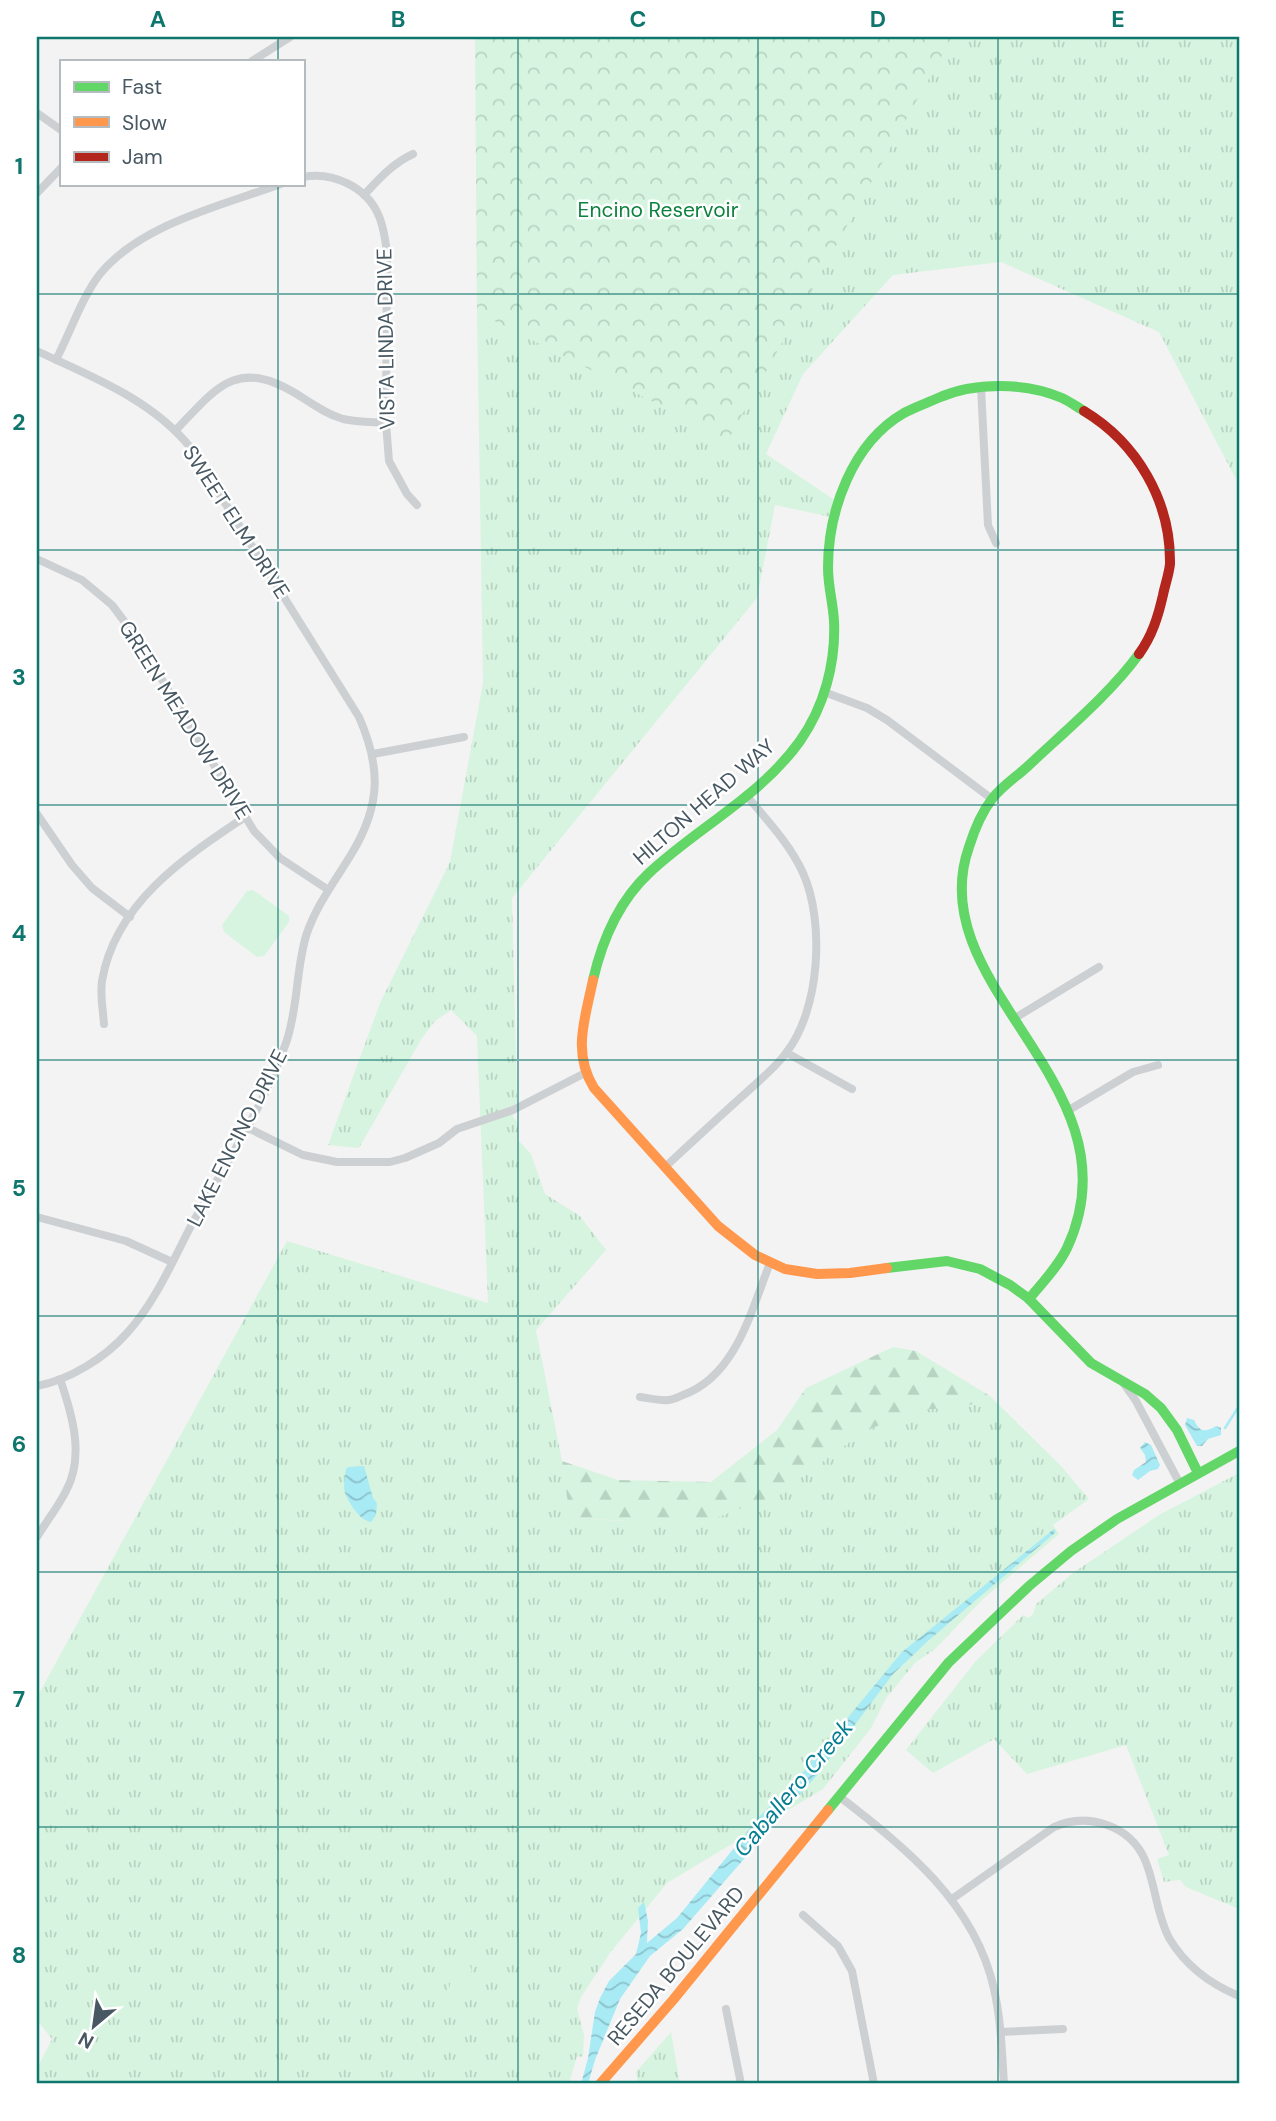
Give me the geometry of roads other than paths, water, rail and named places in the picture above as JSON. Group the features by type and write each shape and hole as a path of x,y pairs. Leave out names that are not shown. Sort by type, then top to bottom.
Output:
{"street":[{"path":"254,60 290,37"},
{"path":"37,113 60,129"},
{"path":"304,177 325,176 343,181 364,195 385,172 401,159 413,154"},
{"path":"37,194 60,169"},
{"path":"56,360 99,275 117,256 170,225 276,186"},
{"name":"VISTA LINDA DRIVE","path":"364,195 378,212 387,253 386,423 389,461 407,494 417,506"},
{"name":"SWEET ELM DRIVE","path":"37,351 149,407 176,430 190,447 359,717 373,754"},
{"path":"176,430 223,385 238,378 254,376 282,386 343,419 386,423"},
{"name":"HILTON HEAD WAY","path":"585,1073 580,1046 597,962 615,917 649,874 746,795 794,750 817,711 831,666 835,640 828,546 832,520 853,466 870,444 905,413 956,391 1012,386 1058,396 1100,419 1117,433 1145,467 1166,519 1170,564 1163,606 1138,657 992,799 976,827 965,856 962,904 973,948 1069,1110 1079,1139 1084,1170 1084,1191 1079,1217 1068,1246 1055,1268 1029,1299"},
{"path":"981,387 988,525 996,542"},
{"name":"GREEN MEADOW DRIVE","path":"37,559 82,580 112,605 136,637 260,838 280,858 327,889"},
{"path":"824,692 867,708 887,720 992,799"},
{"path":"373,754 464,737"},
{"name":"LAKE ENCINO DRIVE","path":"37,1386 60,1379 107,1352 128,1333 172,1262 246,1127 284,1048 294,1009 302,951 313,918 327,889 357,845 369,815 375,785 373,754"},
{"path":"665,1167 787,1053 809,1009 814,959 813,909 808,886 792,853 746,795"},
{"path":"37,814 72,865 92,888 130,917"},
{"path":"104,1024 104,971 130,917 170,869 245,817"},
{"path":"1015,1018 1099,967"},
{"path":"787,1053 852,1089"},
{"path":"1069,1110 1133,1072 1158,1065"},
{"path":"246,1127 303,1154 337,1163 373,1163 405,1158 439,1143 457,1129 513,1110 585,1073 594,1088 735,1243 770,1263 792,1271 832,1275 947,1261 988,1272 1029,1299 1062,1337 1081,1354 1125,1384 1145,1392 1164,1411 1199,1473"},
{"path":"37,1217 126,1241 172,1262"},
{"path":"640,1397 669,1401 710,1381 727,1362 737,1343 770,1263"},
{"path":"37,1537 67,1489 73,1471 75,1457 72,1414 60,1379"},
{"path":"1125,1384 1179,1482"},
{"name":"RESEDA BOULEVARD","path":"600,2084 673,2000 949,1662 1026,1587 1073,1550 1115,1520 1239,1451"},
{"path":"840,1797 908,1852 952,1899 973,1931 993,1986 1001,2032 1004,2084"},
{"path":"952,1899 1054,1827 1067,1821 1103,1823 1123,1833 1136,1845 1146,1861 1160,1920 1185,1960 1203,1977 1239,1996"},
{"path":"803,1915 838,1945 852,1971 874,2084"},
{"path":"726,2010 741,2084"},
{"path":"1001,2032 1063,2029"}],"water":[{"path":"1187,1418 1194,1420 1203,1430 1216,1426 1221,1428 1221,1435 1197,1446 1185,1425"},
{"path":"1145,1442 1151,1445 1160,1465 1158,1469 1150,1471 1138,1480 1132,1475 1134,1470 1146,1462 1140,1448"},
{"path":"364,1466 373,1498 377,1503 376,1515 371,1522 362,1518 355,1510 344,1490 346,1469"},
{"path":"1054,1529 1056,1532 893,1674 818,1774 683,1929 650,1956 620,1999 588,2084 581,2084 600,1998 609,1981 636,1954 641,1933 638,1908 644,1902 648,1921 647,1943 677,1918 760,1816 798,1778 902,1652"}],"waterway":[{"name":"Caballero Creek","path":"1225,1428 1239,1406"}],"park label":[{"name":"Encino Reservoir","path":"658,210"}]}
